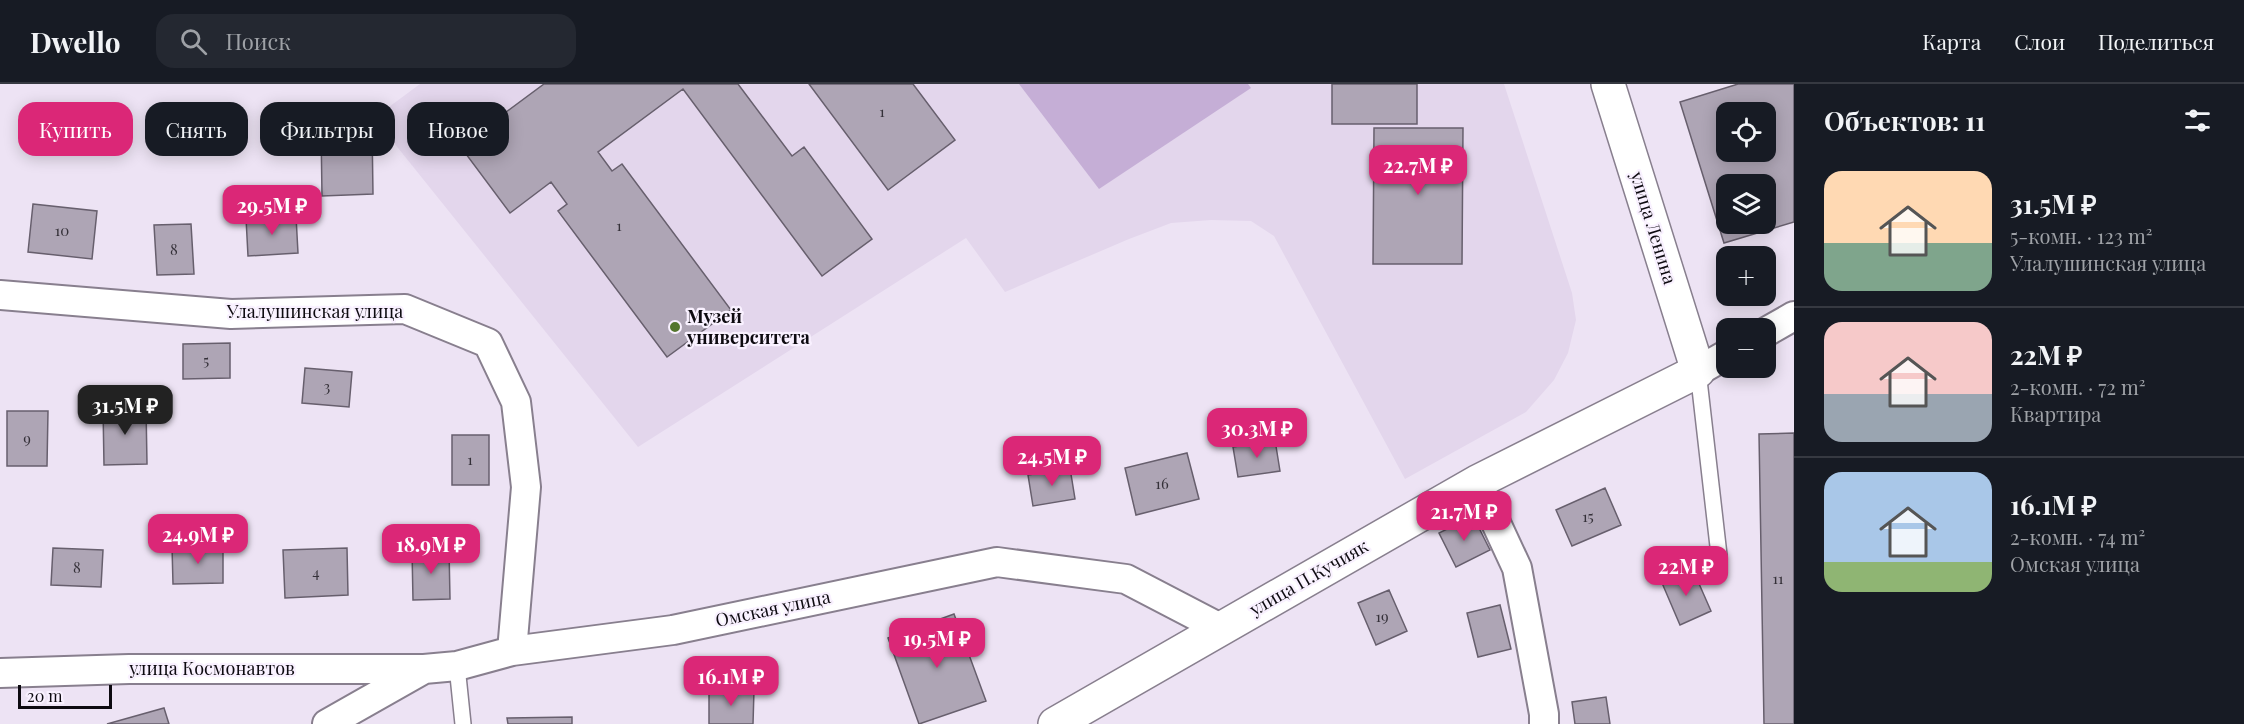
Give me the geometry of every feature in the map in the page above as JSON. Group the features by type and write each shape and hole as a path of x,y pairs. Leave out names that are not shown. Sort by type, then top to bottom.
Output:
{"street":[{"name":"улица Ленина","path":"1608,84 1698,371"},
{"name":"Улалушинская улица","path":"0,295 231,314 405,309 488,343 516,402 526,487 512,651"},
{"path":"1776,326 1794,316"},
{"name":"улица П.Кучияк","path":"1055,724 1477,482 1716,361"},
{"path":"1477,482 1517,568 1544,724"},
{"name":"Омская улица","path":"327,724 424,669 457,666 512,651 673,630 997,562 1126,579 1222,629"},
{"name":"улица Космонавтов","path":"0,673 129,669 424,669"}],"lane":[{"path":"1698,371 1719,555"},
{"path":"457,666 463,724"}],"shaded area":[{"path":"420,84 1504,84 1572,293 1576,320 1568,353 1554,380 1526,412 1405,479 1274,236 1251,221 1211,220 1171,223 1005,292 966,238 638,447 395,144 395,102"},
{"path":"1019,84 1248,84 1251,88 1099,189"}],"building":[{"path":"544,84 738,84 792,156 804,147 872,239 822,276 683,89 598,152 612,171 622,164 731,310 667,357 558,211 567,204 551,182 510,213 467,156 509,156 509,110"},
{"path":"809,84 913,84 955,140 888,190"},
{"path":"1332,84 1417,84 1417,124 1332,124"},
{"path":"1738,84 1794,84 1794,222 1776,227 1776,174 1716,174 1716,217 1680,102"},
{"path":"1374,128 1463,128 1462,264 1373,264"},
{"path":"321,156 372,156 373,194 322,196"},
{"path":"33,204 97,211 92,259 28,252"},
{"path":"296,216 298,253 248,256 246,218"},
{"path":"191,224 194,274 157,275 154,225"},
{"path":"1721,234 1754,234 1724,243"},
{"path":"230,343 230,378 183,379 183,344"},
{"path":"305,368 352,372 349,407 302,403"},
{"path":"146,407 147,464 104,465 103,408"},
{"path":"7,411 48,411 47,466 7,466"},
{"path":"1794,433 1794,724 1764,724 1759,434"},
{"path":"452,435 489,435 489,485 452,485"},
{"path":"1275,440 1280,471 1238,477 1233,447"},
{"path":"1187,453 1199,499 1136,515 1125,468"},
{"path":"1070,468 1075,499 1033,506 1028,475"},
{"path":"1605,488 1621,525 1572,546 1556,510"},
{"path":"1473,516 1490,550 1456,567 1439,533"},
{"path":"172,546 223,546 223,583 173,584"},
{"path":"53,548 103,550 101,587 51,585"},
{"path":"347,548 348,595 285,598 283,550"},
{"path":"449,549 450,599 413,600 412,550"},
{"path":"1693,570 1711,611 1680,625 1662,583"},
{"path":"1389,590 1407,631 1376,645 1358,603"},
{"path":"1500,605 1511,649 1478,657 1467,613"},
{"path":"954,614 986,701 919,724 888,638"},
{"path":"709,690 754,690 753,724 709,724"},
{"path":"1606,697 1610,724 1575,724 1572,702"},
{"path":"164,708 169,724 107,724"},
{"path":"572,717 572,724 508,724 507,718"}],"place":[{"name":"Музей университета","path":"675,327"}]}
